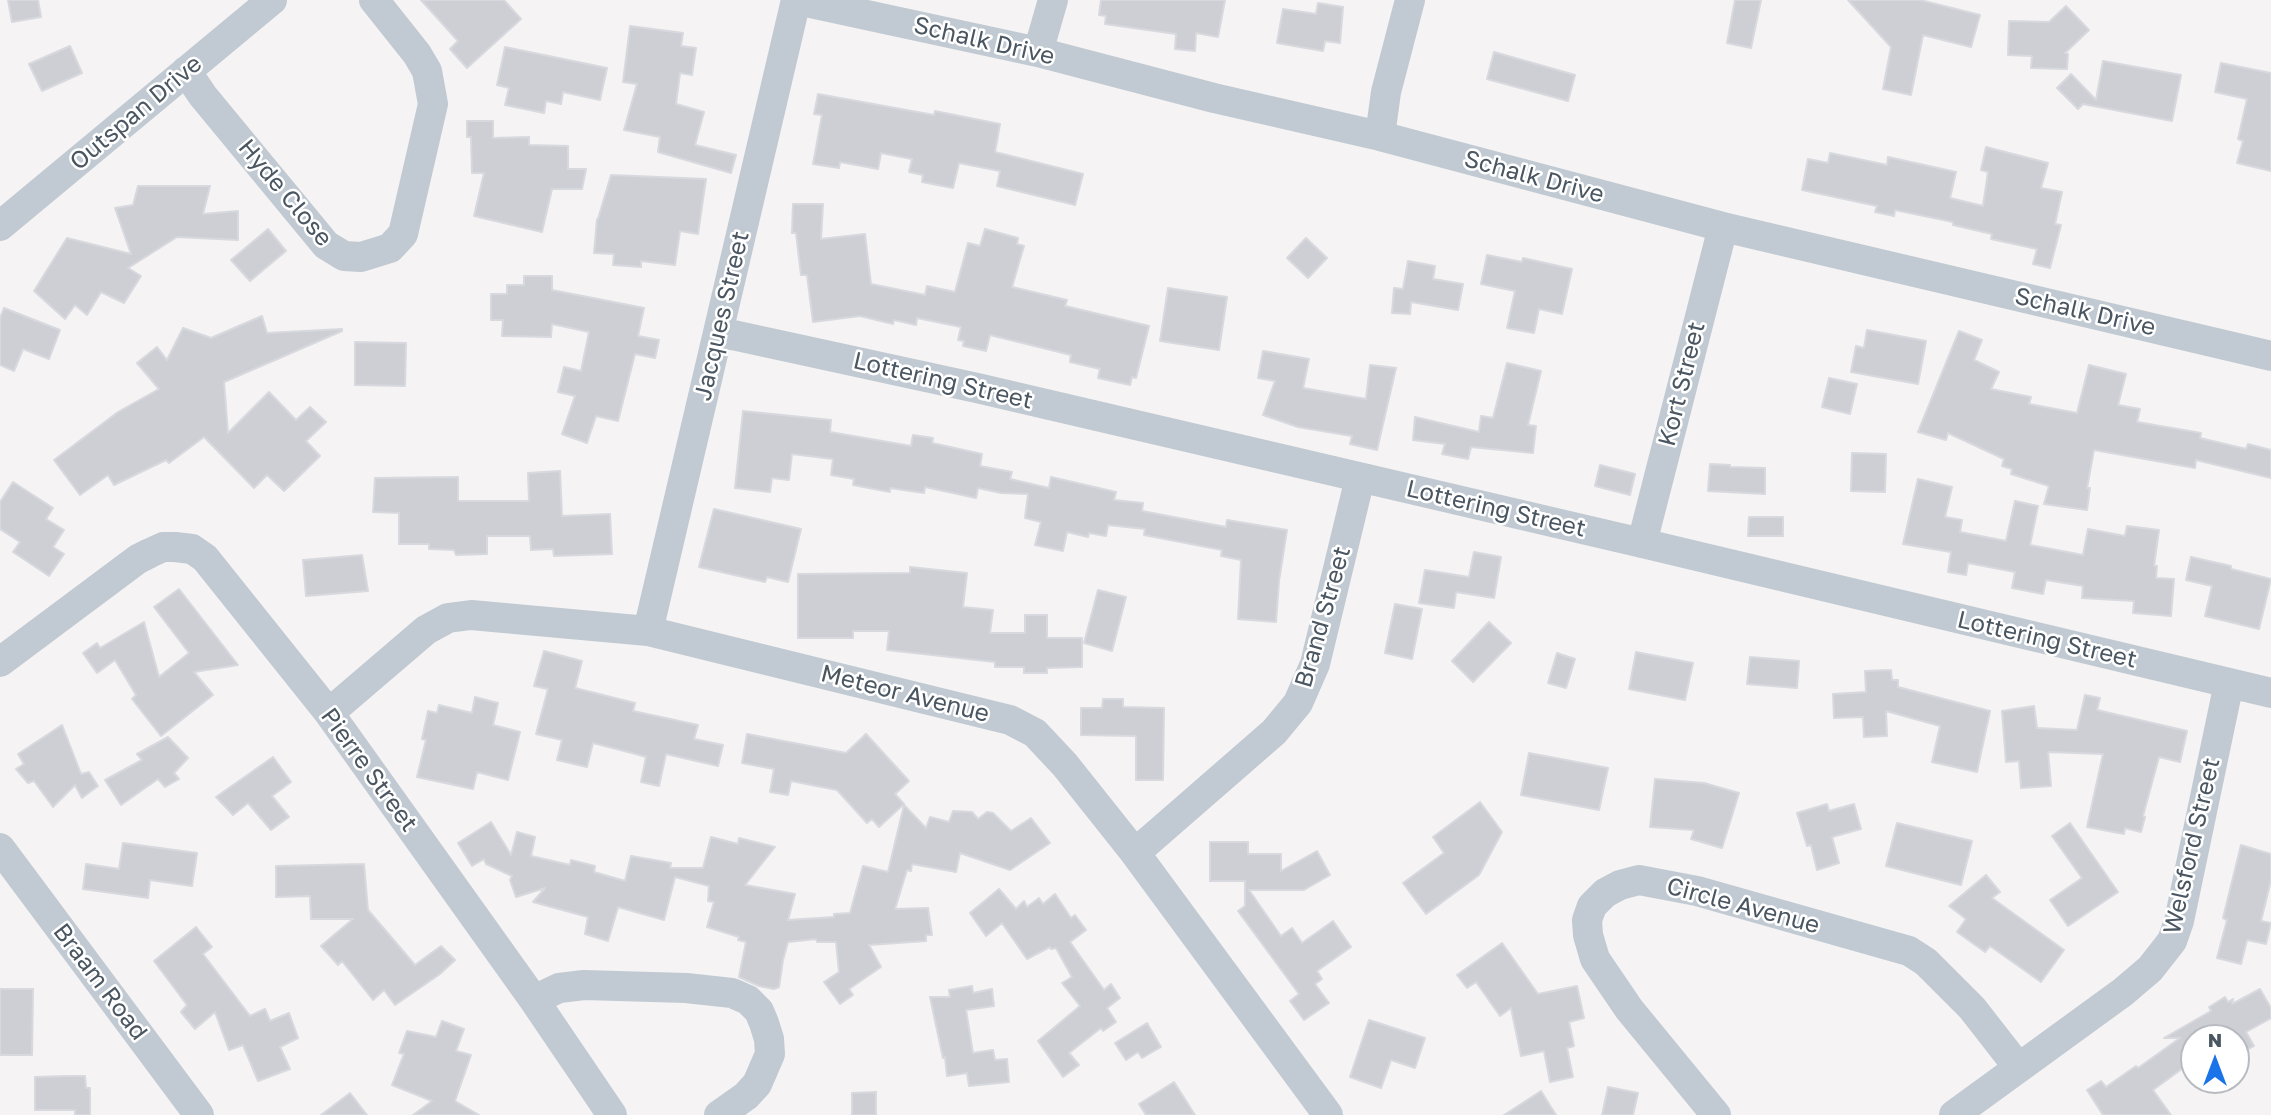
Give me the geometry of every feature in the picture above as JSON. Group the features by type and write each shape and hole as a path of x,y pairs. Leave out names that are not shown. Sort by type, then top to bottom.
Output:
{"street":[{"name":"Hyde Close","path":"186,71 203,96 326,245 344,256 361,257 383,251 403,234 433,104 429,79 422,63 374,0"},
{"name":"Schalk Drive","path":"796,0 1038,52 1214,98 1380,136 1723,227 2271,355"},
{"name":"Jacques Street","path":"648,631 796,0"},
{"path":"1038,52 1053,0"},
{"path":"1380,136 1386,92 1410,0"},
{"name":"Outspan Drive","path":"0,226 186,71 257,5"},
{"name":"Kort Street","path":"1642,543 1723,227"},
{"name":"Lottering Street","path":"719,332 991,391 2271,693"},
{"name":"Brand Street","path":"1135,853 1274,732 1298,703 1315,664 1360,478"},
{"name":"Pierre Street","path":"0,662 138,559 163,547 192,549 205,558 329,713 534,1000 612,1115"},
{"name":"Meteor Avenue","path":"329,713 426,630 448,618 471,615 648,631 1010,720 1035,733 1065,765 1135,853 1328,1115"},
{"name":"Welsford Street","path":"1954,1115 2123,992 2150,969 2172,941 2179,921 2229,683"},
{"name":"Braam Road","path":"0,848 199,1115"},
{"name":"Circle Avenue","path":"1716,1115 1629,1009 1595,959 1587,920 1592,906 1605,893 1620,885 1639,880 1697,891 1909,951 1926,962 1972,1008 2018,1067"},
{"path":"534,1000 559,988 584,985 686,988 732,993 748,1000 759,1011 764,1023 770,1054 757,1084 746,1096 719,1115"}],"building":[{"path":"8,0 38,0 41,17 12,22"},
{"path":"421,0 504,0 521,19 467,68 450,49 458,41"},
{"path":"1101,0 1225,0 1218,37 1196,33 1195,51 1175,49 1176,34 1105,24 1106,16 1099,15"},
{"path":"1735,0 1761,0 1751,48 1727,43"},
{"path":"1848,0 1920,0 1980,15 1971,47 1923,35 1911,95 1883,89 1891,47"},
{"path":"1318,3 1343,7 1340,43 1325,41 1323,51 1277,43 1283,9 1316,14"},
{"path":"2066,6 2089,30 2065,53 2068,54 2067,69 2031,68 2032,56 2008,55 2009,21 2049,22"},
{"path":"630,26 683,33 681,46 696,48 692,75 680,73 676,104 704,112 695,145 736,155 731,173 658,152 660,137 624,130 637,84 623,82"},
{"path":"70,46 82,73 42,91 29,64"},
{"path":"505,47 607,68 600,100 563,92 561,104 546,101 544,113 505,105 509,88 497,85"},
{"path":"1494,52 1575,75 1568,101 1487,79"},
{"path":"2103,61 2181,75 2172,121 2083,104 2078,109 2057,88 2071,74 2096,100"},
{"path":"2221,63 2271,73 2271,171 2237,163 2243,141 2238,139 2247,99 2215,92"},
{"path":"818,94 934,115 935,111 1000,124 995,152 1083,174 1075,205 997,186 1000,171 959,163 953,188 922,182 923,175 909,172 912,159 881,153 878,169 840,162 839,168 813,164 822,115 814,114"},
{"path":"467,121 493,121 493,138 529,137 529,145 568,146 568,169 586,169 582,189 552,189 542,232 474,216 484,173 472,173 471,137 467,137"},
{"path":"1986,147 2048,163 2041,188 2062,192 2055,224 2061,225 2050,268 2033,264 2037,249 1991,239 1992,234 1953,225 1953,222 1895,210 1894,216 1875,212 1877,206 1802,190 1808,159 1828,163 1830,153 1887,165 1888,157 1956,172 1950,198 1983,206 1988,172 1981,170"},
{"path":"611,175 706,179 698,234 680,231 675,265 641,261 641,267 613,265 614,254 594,253 597,219"},
{"path":"138,186 210,186 203,214 238,211 238,240 177,237 128,268 141,276 124,303 101,292 87,315 75,305 65,319 34,291 67,238 131,254 115,208 133,205"},
{"path":"793,204 823,204 821,239 865,234 871,284 925,295 927,286 955,292 968,243 980,246 985,229 1018,238 1017,244 1024,246 1012,287 1067,300 1065,306 1149,326 1136,378 1132,377 1130,385 1098,378 1100,369 1070,362 1071,355 990,335 986,351 963,346 964,341 958,340 961,327 917,318 916,325 894,320 893,324 860,316 813,322 807,275 801,275 796,233 792,233"},
{"path":"268,229 286,251 250,281 231,260"},
{"path":"1306,238 1327,258 1308,278 1287,258"},
{"path":"1487,255 1522,262 1523,258 1572,269 1562,314 1539,309 1534,333 1507,328 1515,291 1481,284"},
{"path":"1408,261 1435,266 1433,279 1463,284 1458,310 1411,302 1410,314 1392,313 1394,288 1403,289"},
{"path":"524,276 552,276 552,290 644,308 638,336 659,340 655,358 635,354 618,421 596,416 587,443 562,434 575,396 558,392 564,367 581,371 589,332 552,324 551,337 502,336 503,320 491,320 491,294 507,294 507,285 524,285"},
{"path":"1168,288 1227,297 1219,350 1160,341"},
{"path":"4,308 60,330 49,359 23,349 14,371 0,365 0,318"},
{"path":"262,316 267,333 342,331 224,382 228,433 269,392 296,420 310,407 326,422 306,441 320,456 284,491 267,475 254,488 204,437 169,463 166,460 114,485 108,475 80,495 54,460 118,412 159,389 137,363 157,347 167,360 183,328 211,338"},
{"path":"1867,330 1926,341 1918,384 1851,372 1856,346 1864,348"},
{"path":"1959,331 1982,340 1974,360 1999,372 1991,389 2031,397 2029,404 2077,413 2089,365 2126,374 2118,405 2140,409 2137,422 2201,433 2200,438 2246,449 2248,444 2271,450 2271,478 2196,460 2195,468 2094,450 2087,488 2090,488 2087,510 2044,504 2049,486 2011,474 2012,469 2002,466 2004,459 1948,433 1946,440 1918,432"},
{"path":"355,342 406,343 405,386 355,385"},
{"path":"1263,351 1309,359 1303,388 1366,399 1370,365 1396,368 1377,450 1350,444 1352,436 1298,427 1263,415 1275,381 1258,378"},
{"path":"1507,363 1541,371 1528,425 1536,426 1533,453 1471,447 1468,459 1442,454 1445,444 1413,440 1415,417 1479,432 1481,416 1493,418"},
{"path":"1829,378 1857,384 1850,414 1822,407"},
{"path":"743,411 831,420 830,432 911,446 913,435 933,438 932,443 982,454 980,466 1012,472 1010,479 1049,488 1051,477 1116,492 1114,500 1143,503 1142,511 1226,527 1227,520 1287,530 1276,622 1238,619 1241,560 1221,556 1222,550 1144,535 1145,529 1108,525 1106,536 1089,533 1088,537 1067,532 1063,551 1035,545 1041,522 1025,518 1028,494 1001,493 978,488 976,498 925,487 924,493 890,488 890,492 853,485 854,479 831,475 833,459 792,454 789,480 772,478 770,492 735,488"},
{"path":"1852,453 1886,454 1885,492 1851,491"},
{"path":"1710,464 1765,468 1765,494 1708,491"},
{"path":"1600,465 1635,474 1630,495 1595,486"},
{"path":"560,471 562,516 610,514 612,554 554,556 553,549 531,550 530,536 487,536 487,554 456,555 454,550 429,549 429,544 399,544 399,513 373,512 375,478 458,477 458,501 529,501 528,473"},
{"path":"1918,479 1952,487 1945,517 1962,520 1960,532 2006,541 2015,501 2038,506 2030,545 2083,555 2088,529 2125,536 2127,526 2159,530 2154,566 2157,566 2156,578 2174,579 2171,616 2133,613 2134,601 2082,598 2083,586 2046,580 2043,594 2012,588 2015,572 1968,563 1966,575 1948,572 1951,552 1903,544"},
{"path":"13,482 53,508 46,519 64,530 53,547 64,554 49,576 13,552 20,542 0,529 0,502"},
{"path":"714,509 801,529 788,582 767,577 765,582 699,567"},
{"path":"1749,517 1783,517 1783,536 1748,536"},
{"path":"1474,552 1501,557 1494,598 1456,592 1454,608 1419,603 1425,570 1469,577"},
{"path":"362,555 368,591 306,596 303,560"},
{"path":"2191,557 2271,579 2259,629 2205,616 2212,586 2186,580"},
{"path":"910,567 967,573 963,607 993,610 990,633 1025,633 1025,615 1047,615 1047,638 1082,638 1082,667 1047,668 1047,673 1024,673 1024,667 995,667 995,662 887,650 889,631 853,631 853,638 798,638 798,574 910,573"},
{"path":"179,589 238,665 194,672 213,695 161,736 132,699 136,695 115,660 97,673 83,653 97,643 100,648 144,622 159,677 189,653 154,607"},
{"path":"1098,590 1126,597 1112,651 1084,643"},
{"path":"1395,604 1422,609 1412,659 1385,653"},
{"path":"1489,622 1511,643 1473,682 1452,661"},
{"path":"544,651 582,661 575,688 635,703 633,711 698,725 694,739 723,745 718,766 666,754 659,786 641,782 646,757 593,743 587,767 557,760 562,740 536,734 548,689 534,686"},
{"path":"1636,652 1693,663 1685,700 1629,689"},
{"path":"1557,653 1575,659 1566,688 1548,683"},
{"path":"1750,657 1799,661 1797,688 1747,684"},
{"path":"1891,670 1892,680 1898,680 1898,687 1990,711 1977,772 1932,762 1940,726 1886,711 1887,736 1864,737 1863,717 1834,718 1833,694 1866,692 1865,671"},
{"path":"2085,695 2100,698 2097,710 2187,731 2180,762 2159,757 2141,832 2125,828 2124,834 2087,827 2103,754 2048,752 2051,786 2021,788 2019,761 2006,762 2002,711 2034,706 2037,728 2077,730"},
{"path":"475,697 498,703 493,725 520,732 508,780 477,772 473,789 417,777 426,740 422,739 428,711 437,713 439,705 472,713"},
{"path":"1103,699 1123,699 1123,707 1164,708 1163,780 1136,780 1136,736 1081,735 1081,708 1102,708"},
{"path":"62,725 81,774 89,772 98,786 82,798 75,785 53,807 34,781 28,783 16,769 24,764 18,754"},
{"path":"747,734 846,753 866,734 909,781 895,794 904,804 879,827 872,819 867,823 837,790 791,781 788,795 770,792 774,769 742,763"},
{"path":"168,737 188,758 174,773 179,779 165,787 158,779 121,805 105,780 142,760 137,754"},
{"path":"1529,753 1608,768 1599,810 1521,795"},
{"path":"273,757 291,782 272,796 289,817 271,830 248,803 233,815 216,797"},
{"path":"1655,779 1704,783 1739,793 1722,848 1691,839 1694,830 1650,827"},
{"path":"1480,802 1502,832 1479,875 1426,914 1403,883 1444,853 1433,837"},
{"path":"1827,804 1829,811 1854,804 1861,829 1832,837 1839,863 1817,870 1811,845 1807,846 1797,813"},
{"path":"904,805 926,828 930,817 949,822 953,811 972,812 978,819 987,812 993,813 1011,831 1031,818 1050,843 1010,870 960,853 956,872 912,864 911,871 907,870 895,909 928,908 932,935 926,935 926,941 869,945 881,967 849,989 853,995 840,1004 824,982 839,972 836,942 817,942 816,939 788,942 779,987 774,989 739,977 746,942 738,940 739,937 707,927 714,902 708,901 709,886 675,877 664,920 618,907 608,941 585,934 588,917 533,902 545,888 516,897 510,880 512,876 486,864 484,859 472,866 458,843 491,822 511,855 517,832 535,837 531,856 570,865 571,860 595,866 594,872 625,881 631,856 671,863 670,868 703,868 711,837 738,844 739,838 775,847 745,885 795,894 788,920 834,917 834,914 850,913 863,866 888,872"},
{"path":"1897,823 1972,841 1961,885 1886,866"},
{"path":"2070,823 2118,892 2068,926 2050,900 2082,878 2052,836"},
{"path":"1210,842 1248,842 1248,854 1281,854 1281,871 1317,851 1330,875 1304,890 1249,890 1281,936 1292,928 1302,943 1333,921 1351,947 1317,971 1322,979 1315,984 1329,1003 1304,1020 1290,1001 1299,994 1238,911 1245,906 1245,881 1210,881"},
{"path":"123,843 197,853 192,886 150,880 148,898 83,889 86,864 119,869"},
{"path":"2241,845 2271,854 2271,880 2261,921 2271,923 2266,944 2247,940 2241,964 2217,958 2227,920 2223,918"},
{"path":"364,864 368,910 415,965 441,946 455,960 440,974 395,1005 384,990 373,1000 342,961 338,965 321,946 353,919 311,919 310,896 276,897 276,866"},
{"path":"1986,875 2000,892 1992,898 2064,950 2041,982 1990,946 1985,952 1957,932 1966,919 1949,906"},
{"path":"999,889 1016,909 1024,901 1027,907 1039,898 1043,904 1055,894 1071,918 1075,915 1086,930 1070,942 1104,990 1111,984 1120,998 1107,1008 1116,1022 1103,1031 1101,1028 1069,1053 1079,1065 1063,1077 1038,1041 1080,1006 1062,983 1072,977 1056,948 1050,947 1027,959 1002,923 986,936 970,913"},
{"path":"196,927 212,947 203,954 250,1016 265,1009 270,1021 289,1013 298,1038 280,1047 290,1069 258,1081 243,1045 229,1050 215,1012 195,1029 181,1012 187,1005 154,961"},
{"path":"1502,943 1538,994 1577,986 1584,1018 1569,1022 1574,1046 1567,1048 1573,1077 1550,1082 1544,1051 1521,1056 1511,1008 1500,1016 1476,982 1467,988 1457,975"},
{"path":"972,986 973,993 992,989 994,1006 966,1010 973,1053 993,1050 995,1060 1007,1059 1009,1082 969,1086 967,1073 947,1076 930,997 950,997 949,990"},
{"path":"0,989 33,989 32,1055 0,1055"},
{"path":"2260,989 2271,1008 2271,1018 2250,1030 2250,1024 2188,1024 2211,1011 2209,1007 2225,997 2228,1002 2233,999 2232,1004"},
{"path":"1369,1020 1425,1038 1415,1068 1391,1060 1381,1088 1350,1077"},
{"path":"442,1021 464,1029 456,1051 471,1055 455,1101 479,1115 413,1115 432,1101 392,1085 404,1054 399,1053 407,1031 436,1037"},
{"path":"1147,1023 1161,1047 1142,1058 1138,1052 1126,1060 1115,1043"},
{"path":"2180,1029 2180,1038 2164,1038"},
{"path":"2180,1038 2180,1070 2153,1090 2171,1115 2103,1115 2087,1090 2101,1081 2106,1087 2136,1066 2138,1068"},
{"path":"85,1076 86,1088 90,1088 90,1115 75,1115 75,1110 35,1110 35,1077"},
{"path":"1174,1082 1195,1115 1146,1115 1139,1104"},
{"path":"1608,1087 1638,1093 1633,1115 1602,1115"},
{"path":"1541,1091 1556,1115 1504,1115"},
{"path":"876,1092 876,1115 852,1115 852,1093"},
{"path":"350,1093 367,1115 321,1115"}]}
